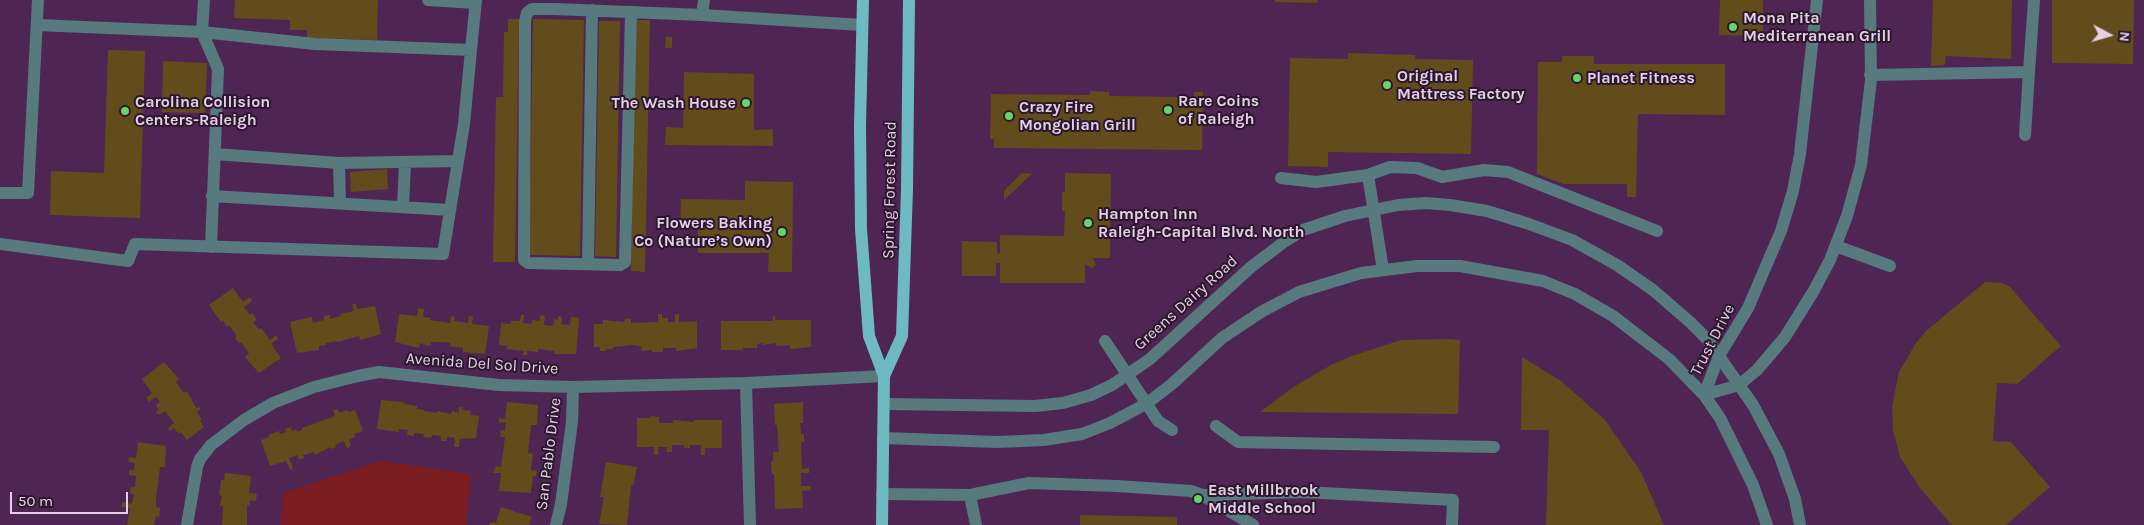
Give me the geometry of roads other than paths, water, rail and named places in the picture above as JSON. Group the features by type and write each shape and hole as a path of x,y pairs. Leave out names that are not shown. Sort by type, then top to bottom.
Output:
{"main road":[{"name":"Spring Forest Road","path":"863,0 860,172 869,336 884,376 882,525"},
{"name":"Spring Forest Road","path":"884,376 902,336 907,189 909,0"}],"street":[{"path":"0,193 28,193 38,0"},
{"path":"204,0 202,32 218,69 210,247"},
{"path":"0,244 128,261 135,244 443,254 458,161 476,2 428,0"},
{"path":"702,15 704,0"},
{"name":"Trust Drive","path":"1704,395 1719,356 1748,308 1781,231 1793,191 1800,154 1817,0"},
{"name":"Trust Drive","path":"1704,395 1739,385 1757,370 1785,337 1813,292 1836,246 1847,216 1861,165 1870,75 1870,0"},
{"path":"2026,135 2034,0"},
{"path":"631,12 625,262 620,265 528,264 524,260 527,13 532,10 561,5 592,10 702,15 862,25"},
{"path":"588,264 592,10"},
{"path":"37,25 202,32 315,44 472,50"},
{"path":"1870,75 2029,72"},
{"path":"214,154 339,163 458,161"},
{"path":"339,163 340,203"},
{"path":"403,207 405,163"},
{"path":"1281,178 1316,182 1368,175 1390,167 1417,168 1442,177 1484,170 1508,172 1656,231"},
{"path":"1368,175 1383,270"},
{"path":"212,196 450,210"},
{"name":"Greens Dairy Road","path":"884,404 1035,406 1054,404 1091,395 1112,385 1150,359 1251,267 1303,230 1326,221 1398,205 1426,203 1450,206 1495,214 1572,240 1617,265 1654,290 1707,339 1753,405 1779,454 1794,499 1800,525"},
{"path":"1836,246 1890,266"},
{"path":"883,438 998,442 1044,440 1082,434 1110,423 1146,404 1172,384 1222,338 1261,312 1299,292 1361,273 1417,266 1460,266 1543,281 1575,294 1613,316 1669,359 1704,395 1720,418 1753,485 1767,525"},
{"path":"1105,341 1158,422 1172,430"},
{"name":"Avenida Del Sol Drive","path":"187,525 197,467 200,459 211,445 256,412 314,386 379,372 499,385 573,387 746,383 884,376"},
{"path":"746,383 750,525"},
{"name":"San Pablo Drive","path":"556,525 561,504 570,431 573,387"},
{"path":"1216,426 1238,442 1494,447"},
{"path":"882,494 970,495 1029,483 1191,491 1202,495 1253,525"},
{"path":"1202,495 1304,492 1453,500 1452,525"},
{"path":"970,495 976,525"}],"place":[{"name":"Mona Pita Mediterranean Grill","path":"1733,27"},
{"name":"Planet Fitness","path":"1577,78"},
{"name":"Original Mattress Factory","path":"1387,85"},
{"name":"The Wash House","path":"746,103"},
{"name":"Rare Coins of Raleigh","path":"1168,110"},
{"name":"Carolina Collision Centers-Raleigh","path":"125,111"},
{"name":"Crazy Fire Mongolian Grill","path":"1009,116"},
{"name":"Hampton Inn Raleigh-Capital Blvd. North","path":"1088,223"},
{"name":"Flowers Baking Co (Nature’s Own)","path":"782,232"},
{"name":"East Millbrook Middle School","path":"1198,499"}]}
